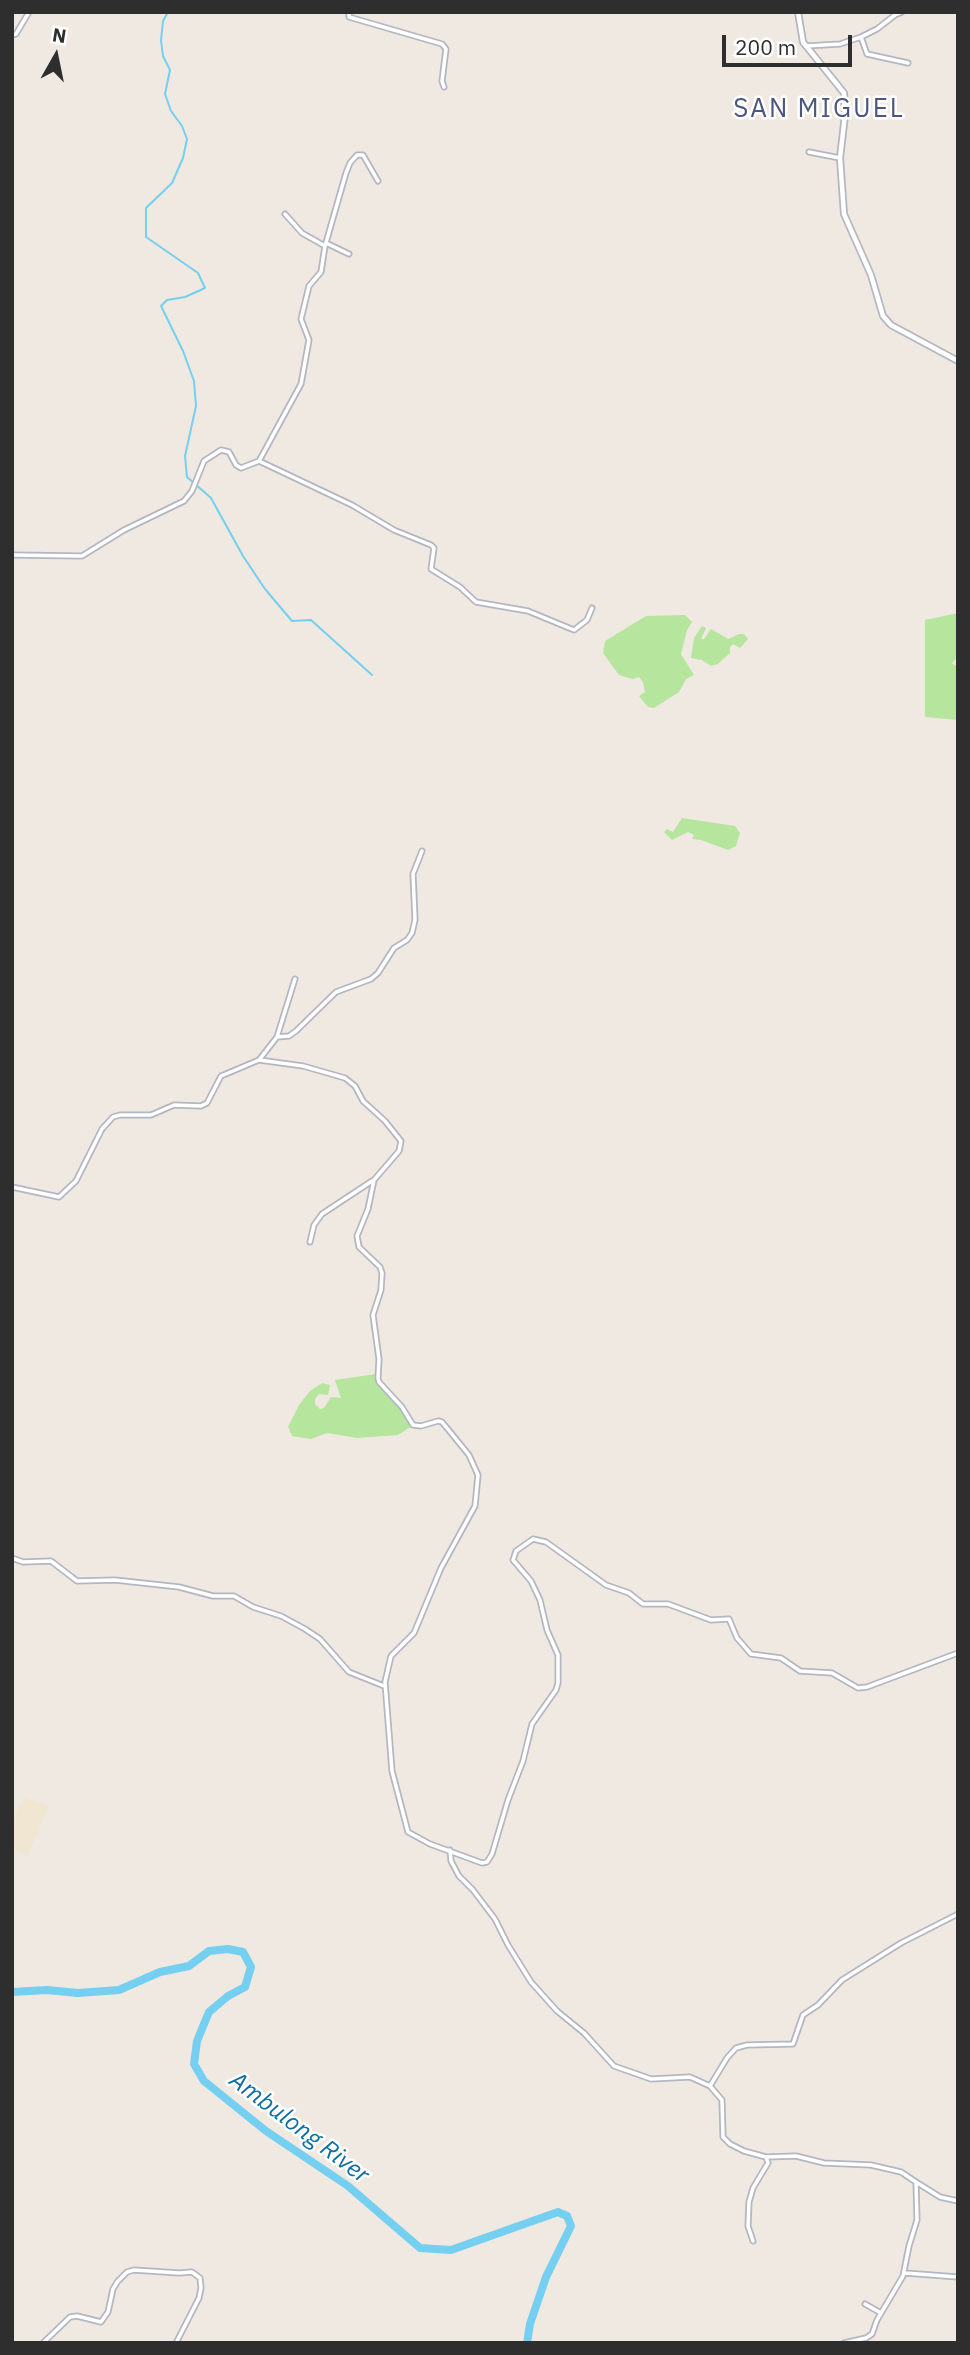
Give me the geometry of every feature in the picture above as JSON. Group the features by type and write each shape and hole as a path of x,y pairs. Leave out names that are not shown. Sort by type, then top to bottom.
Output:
{"street":[{"path":"12,35 16,34 29,12"},
{"path":"349,12 349,17 442,44 446,49 442,81 444,87"},
{"path":"798,12 803,42 844,93 845,115 840,158 846,222 872,275 883,316 891,325 958,361"},
{"path":"806,46 840,44 862,37 902,12"},
{"path":"862,37 867,54 908,63"},
{"path":"809,152 840,158"},
{"path":"12,555 82,555 124,530 184,501 192,491 204,461 221,450 229,452 237,467 260,461 301,384 309,340 301,319 310,284 321,272 326,244 350,163 359,153 363,155 378,181"},
{"path":"285,214 302,233 349,254"},
{"path":"260,461 352,505 394,530 431,544 434,548 431,569 460,587 475,602 528,611 573,630 587,620 592,608"},
{"path":"276,1037 296,1031 336,992 371,979 394,948 410,937 415,920 413,874 422,851"},
{"path":"259,1060 276,1037 295,979"},
{"path":"12,1187 59,1197 76,1181 102,1129 113,1117 151,1115 174,1105 201,1106 207,1103 221,1076 259,1060 303,1066 345,1078 355,1086 363,1101 385,1121 401,1141 399,1151 374,1180 322,1214 314,1224 310,1242"},
{"path":"374,1180 357,1242 380,1267 382,1273 381,1290 373,1315 379,1382 402,1407 413,1425 442,1422 469,1455 478,1475 475,1506 441,1568 414,1633 391,1656 385,1687 390,1721 392,1771 406,1826 412,1835 482,1863 490,1858 523,1761 532,1724 558,1684 558,1655 547,1630 540,1600 531,1581 513,1560 516,1551 533,1539 546,1542 606,1585 629,1593 643,1604 663,1603 711,1620 729,1619 737,1638 751,1654 781,1658 800,1671 832,1672 858,1688 958,1653"},
{"path":"12,1559 23,1562 51,1561 77,1581 115,1580 179,1587 213,1596 234,1596 305,1629 320,1639 348,1672 385,1687"},
{"path":"450,1850 451,1861 459,1876 495,1919 533,1985 584,2033 611,2063 651,2079 690,2077 710,2086 722,2100 722,2132 726,2141 744,2151 766,2157 796,2156 824,2163 871,2165 901,2172 940,2197 958,2202"},
{"path":"710,2086 736,2048 747,2045 793,2044 803,2015 818,2005 846,1977 901,1943 958,1914"},
{"path":"753,2241 748,2226 749,2202 753,2188 768,2163 766,2157"},
{"path":"844,2343 872,2334 905,2273 909,2246 918,2220 916,2182"},
{"path":"43,2343 70,2318 77,2316 101,2322 108,2312 113,2289 118,2281 124,2274 134,2270 192,2272 200,2278 199,2298 176,2343"},
{"path":"905,2273 958,2277"},
{"path":"865,2304 881,2313"}],"shaded area":[{"path":"24,1797 49,1806 28,1856 12,1848 12,1823"}],"green space":[{"path":"958,613 958,657 952,663 958,667 958,720 925,717 925,620"},
{"path":"685,615 692,622 687,630 681,654 694,675 686,679 679,692 654,708 648,707 639,696 645,692 643,682 639,677 633,679 619,675 603,653 605,641 646,616"},
{"path":"702,626 706,628 701,639 704,639 711,629 728,639 744,634 748,639 740,648 733,644 730,653 718,664 711,666 702,660 691,658 694,638"},
{"path":"682,818 735,826 740,833 736,846 728,850 692,839 694,835 688,832 672,840 664,832 667,829 673,832"},
{"path":"376,1374 412,1426 398,1435 357,1438 327,1433 311,1439 292,1436 288,1427 310,1391 322,1383 330,1385 328,1395 319,1394 315,1399 315,1404 320,1409 324,1408 331,1397 341,1398 335,1380"}],"waterway":[{"path":"168,12 163,21 161,40 163,56 170,70 165,94 187,139 183,158 172,183 146,208 146,237 198,273 205,288 185,297 167,300 161,306 194,381 196,406 185,456 187,477 211,498 243,556 265,589 292,621 311,620 372,675"},
{"name":"Ambulong River","path":"12,1992 47,1990 78,1993 119,1990 160,1972 189,1966 209,1951 228,1949 243,1952 251,1967 245,1987 228,1996 209,2012 197,2041 194,2064 204,2081 266,2131 348,2186 420,2248 451,2250 558,2212 567,2216 571,2226 546,2277 530,2324 527,2343"}],"district":[{"name":"SAN MIGUEL","path":"819,109"}]}
